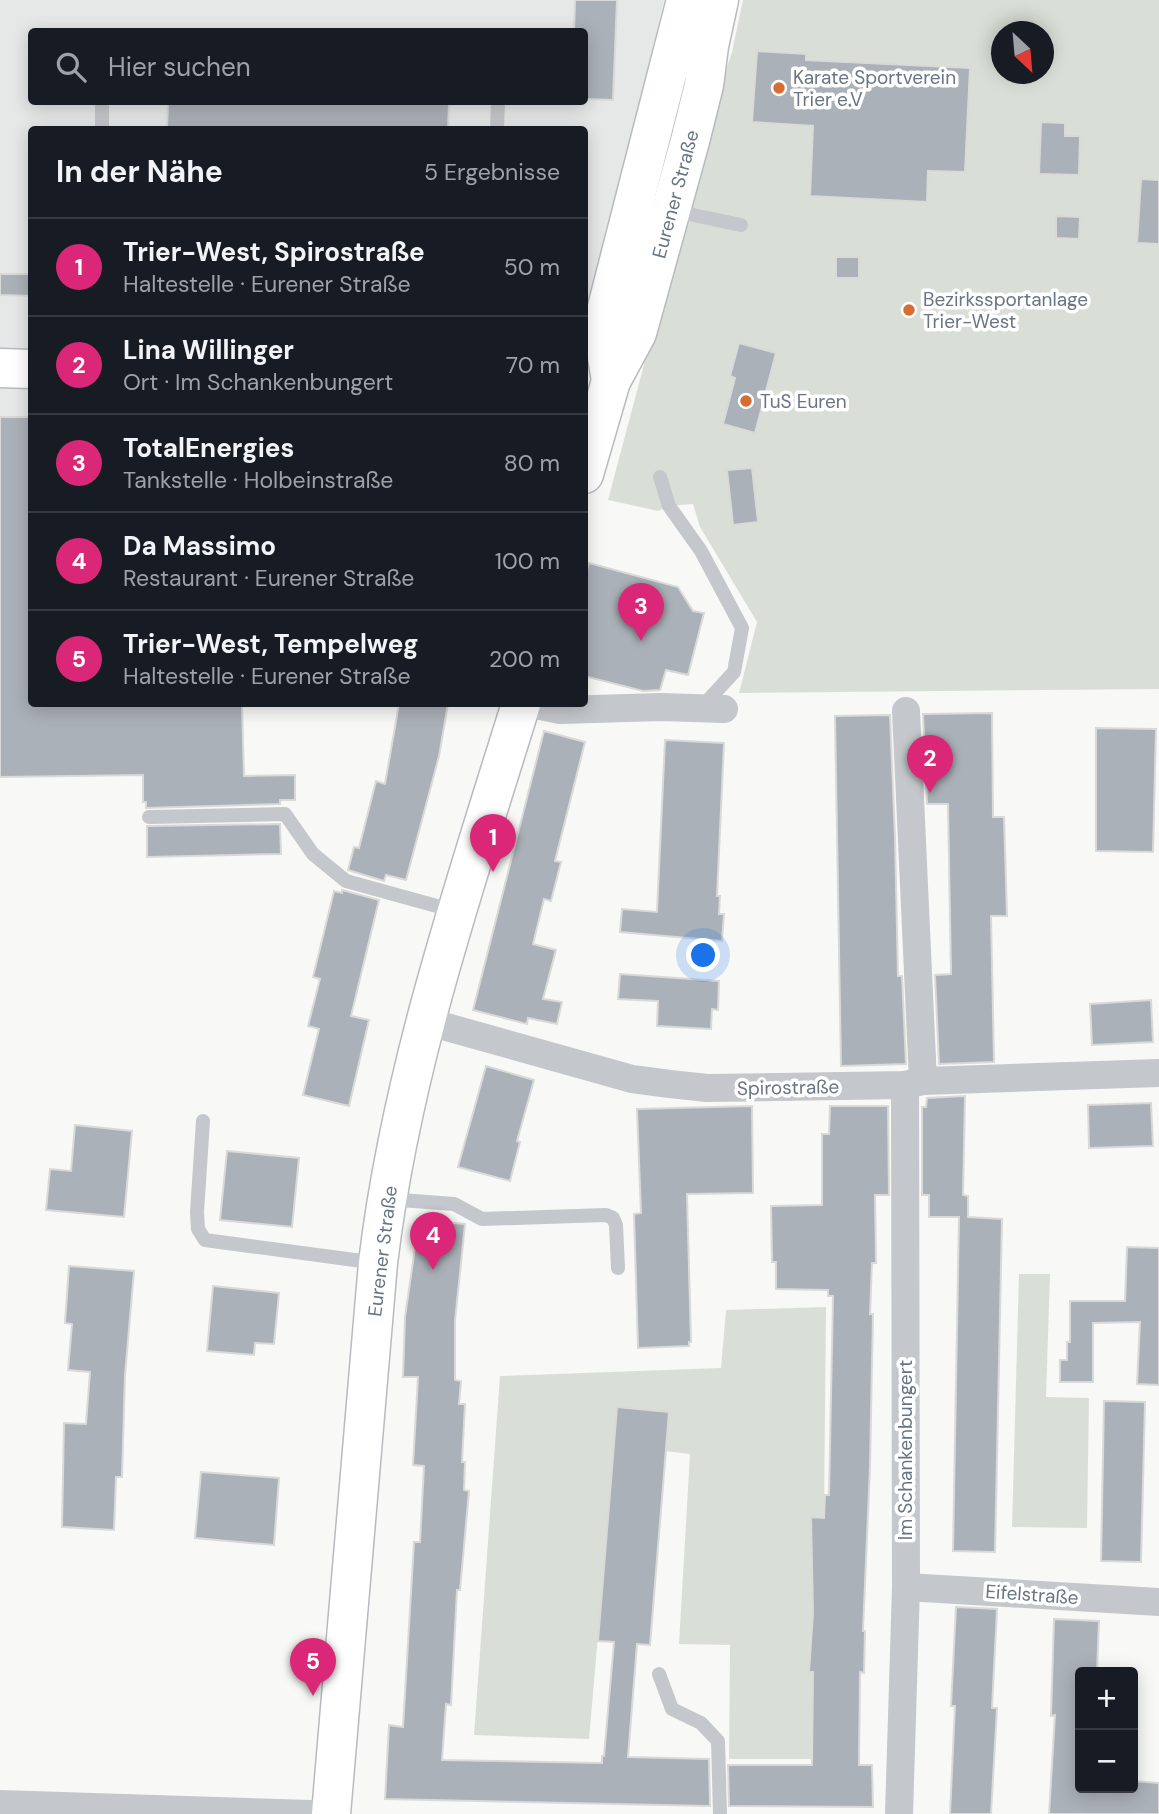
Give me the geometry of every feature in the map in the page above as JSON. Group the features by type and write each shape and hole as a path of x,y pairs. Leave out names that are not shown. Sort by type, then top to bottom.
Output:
{"street":[{"name":"Eurener Straße","path":"588,447 598,380 602,327 704,85 693,44 687,0"},
{"name":"Eurener Straße","path":"693,44 719,0"},
{"path":"0,368 28,369"},
{"name":"Eurener Straße","path":"331,1814 378,1263 386,1199 425,1021 519,707"},
{"path":"546,707 560,710 712,709"},
{"name":"Im Schankenbungert","path":"899,1814 914,1083 906,711"},
{"name":"Spirostraße","path":"425,1021 632,1079 706,1088 1159,1073"},
{"name":"Eifelstraße","path":"905,1587 1159,1602"},
{"path":"0,1804 310,1814"}],"lane":[{"path":"102,105 102,126"},
{"path":"497,126 498,105"},
{"path":"653,208 741,225"},
{"path":"660,477 669,506 701,551 742,628 734,672 712,709"},
{"path":"149,817 285,814 313,854 346,881 456,912"},
{"path":"204,1121 197,1212 198,1229 205,1240 378,1263"},
{"path":"386,1199 454,1204 482,1219 606,1215 613,1218 616,1225 618,1268"},
{"path":"659,1674 672,1709 701,1723 718,1741 720,1814"}],"shaded area":[{"path":"0,0 664,0 588,328 588,126 28,126 28,707 242,707 244,773 0,777"},
{"name":"Bezirkssportanlage Trier-West","path":"743,0 1159,0 1159,689 739,693 757,622 700,527 693,504 669,506 658,511 608,500 709,120 732,52"},
{"path":"1019,1274 1050,1274 1046,1397 1089,1398 1087,1528 1012,1527"},
{"path":"826,1307 824,1518 811,1518 811,1561 823,1562 810,1638 809,1672 813,1672 811,1759 729,1759 730,1645 679,1644 690,1454 665,1451 668,1412 618,1407 589,1739 474,1735 500,1376 721,1368 726,1310"}],"building":[{"path":"575,0 617,0 613,100 588,99 588,28 574,28"},
{"path":"757,51 806,54 806,60 970,68 965,172 928,171 927,202 810,196 813,126 752,122"},
{"path":"168,105 449,105 448,126 167,126"},
{"path":"1041,122 1065,123 1065,136 1080,136 1079,175 1039,174"},
{"path":"1141,179 1159,180 1159,244 1137,243"},
{"path":"1056,216 1080,217 1079,239 1056,238"},
{"path":"836,257 859,257 859,278 836,278"},
{"path":"0,274 28,274 28,296 0,295"},
{"name":"TuS Euren","path":"739,343 776,353 755,433 723,424 735,378 730,376"},
{"path":"0,417 28,417 28,707 242,707 244,776 295,775 295,800 280,800 280,804 146,808 146,802 143,802 143,775 0,777"},
{"path":"752,468 758,522 733,525 727,470"},
{"path":"589,563 678,587 693,611 704,613 688,675 666,670 660,690 643,691 588,677"},
{"path":"398,707 447,707 439,756 406,880 386,875 384,881 348,870 354,847 359,848 376,781 385,784"},
{"path":"992,713 993,817 1004,817 1007,916 991,916 994,1062 939,1064 935,975 951,974 948,804 927,804 923,714"},
{"path":"890,715 898,976 902,976 906,1064 841,1066 835,716"},
{"path":"1096,728 1156,729 1153,852 1096,851"},
{"path":"544,731 585,742 555,861 561,862 551,901 544,899 533,944 556,950 543,999 562,1002 557,1024 528,1018 527,1024 473,1010"},
{"path":"665,740 724,743 717,896 720,896 719,914 724,914 722,941 620,932 622,909 657,912"},
{"path":"280,824 281,854 147,857 147,826"},
{"path":"342,890 379,900 351,1016 369,1020 349,1106 303,1095 319,1029 308,1026 320,979 313,977 334,891 342,893"},
{"path":"620,974 719,981 718,1010 712,1009 711,1029 657,1026 658,1001 618,999"},
{"path":"1151,1000 1153,1042 1092,1045 1090,1004"},
{"path":"486,1066 534,1080 517,1141 520,1142 510,1181 458,1167"},
{"path":"965,1096 963,1195 968,1196 968,1217 1002,1219 995,1552 953,1551 959,1217 929,1217 929,1195 922,1195 922,1107 926,1107 927,1098"},
{"path":"1151,1103 1153,1146 1089,1148 1088,1105"},
{"path":"752,1106 753,1193 687,1194 691,1342 689,1346 638,1348 634,1214 641,1213 637,1109"},
{"path":"830,1106 888,1106 889,1195 875,1195 876,1263 872,1263 870,1314 873,1314 864,1673 860,1672 859,1765 872,1765 873,1807 729,1806 728,1765 812,1765 813,1672 809,1672 813,1613 811,1517 824,1518 825,1495 829,1495 833,1296 828,1296 828,1290 776,1289 776,1262 772,1262 771,1206 822,1205 822,1134 829,1134"},
{"path":"75,1125 132,1131 124,1217 46,1210 50,1169 71,1171"},
{"path":"227,1151 299,1158 292,1227 220,1220"},
{"path":"419,1220 465,1224 455,1321 455,1380 461,1381 459,1404 465,1404 462,1462 465,1462 464,1490 469,1491 460,1590 457,1590 451,1705 446,1704 442,1760 602,1763 614,1642 598,1641 617,1407 669,1412 650,1645 637,1644 628,1757 709,1759 710,1806 385,1799 389,1725 403,1727 414,1542 420,1542 424,1466 413,1465 418,1377 403,1377 405,1317"},
{"path":"1127,1247 1159,1248 1159,1385 1137,1384 1140,1322 1093,1323 1093,1382 1060,1382 1060,1360 1067,1360 1067,1342 1070,1342 1070,1301 1125,1301"},
{"path":"69,1266 134,1271 125,1375 122,1477 116,1477 114,1530 62,1527 64,1423 86,1424 90,1372 68,1370 72,1324 65,1323"},
{"path":"213,1286 279,1293 274,1344 255,1343 254,1355 207,1351"},
{"path":"1104,1401 1145,1402 1141,1562 1101,1561"},
{"path":"201,1472 279,1478 274,1545 195,1538"},
{"path":"956,1607 997,1609 992,1708 997,1708 991,1814 950,1814 955,1706 951,1706"},
{"path":"1054,1619 1099,1621 1097,1667 1075,1667 1075,1793 1138,1793 1138,1781 1159,1783 1159,1814 1049,1814 1055,1715 1051,1716"}],"place":[{"name":"Karate Sportverein Trier e.V","path":"779,88"},
{"name":"Bezirkssportanlage Trier-West","path":"909,310"},
{"name":"TuS Euren","path":"746,401"},
{"name":"TotalEnergies","path":"641,641"},
{"name":"Lina Willinger","path":"930,793"},
{"name":"Trier-West, Spirostraße","path":"493,872"},
{"name":"Da Massimo","path":"433,1270"},
{"name":"Trier-West, Tempelweg","path":"313,1696"}]}
